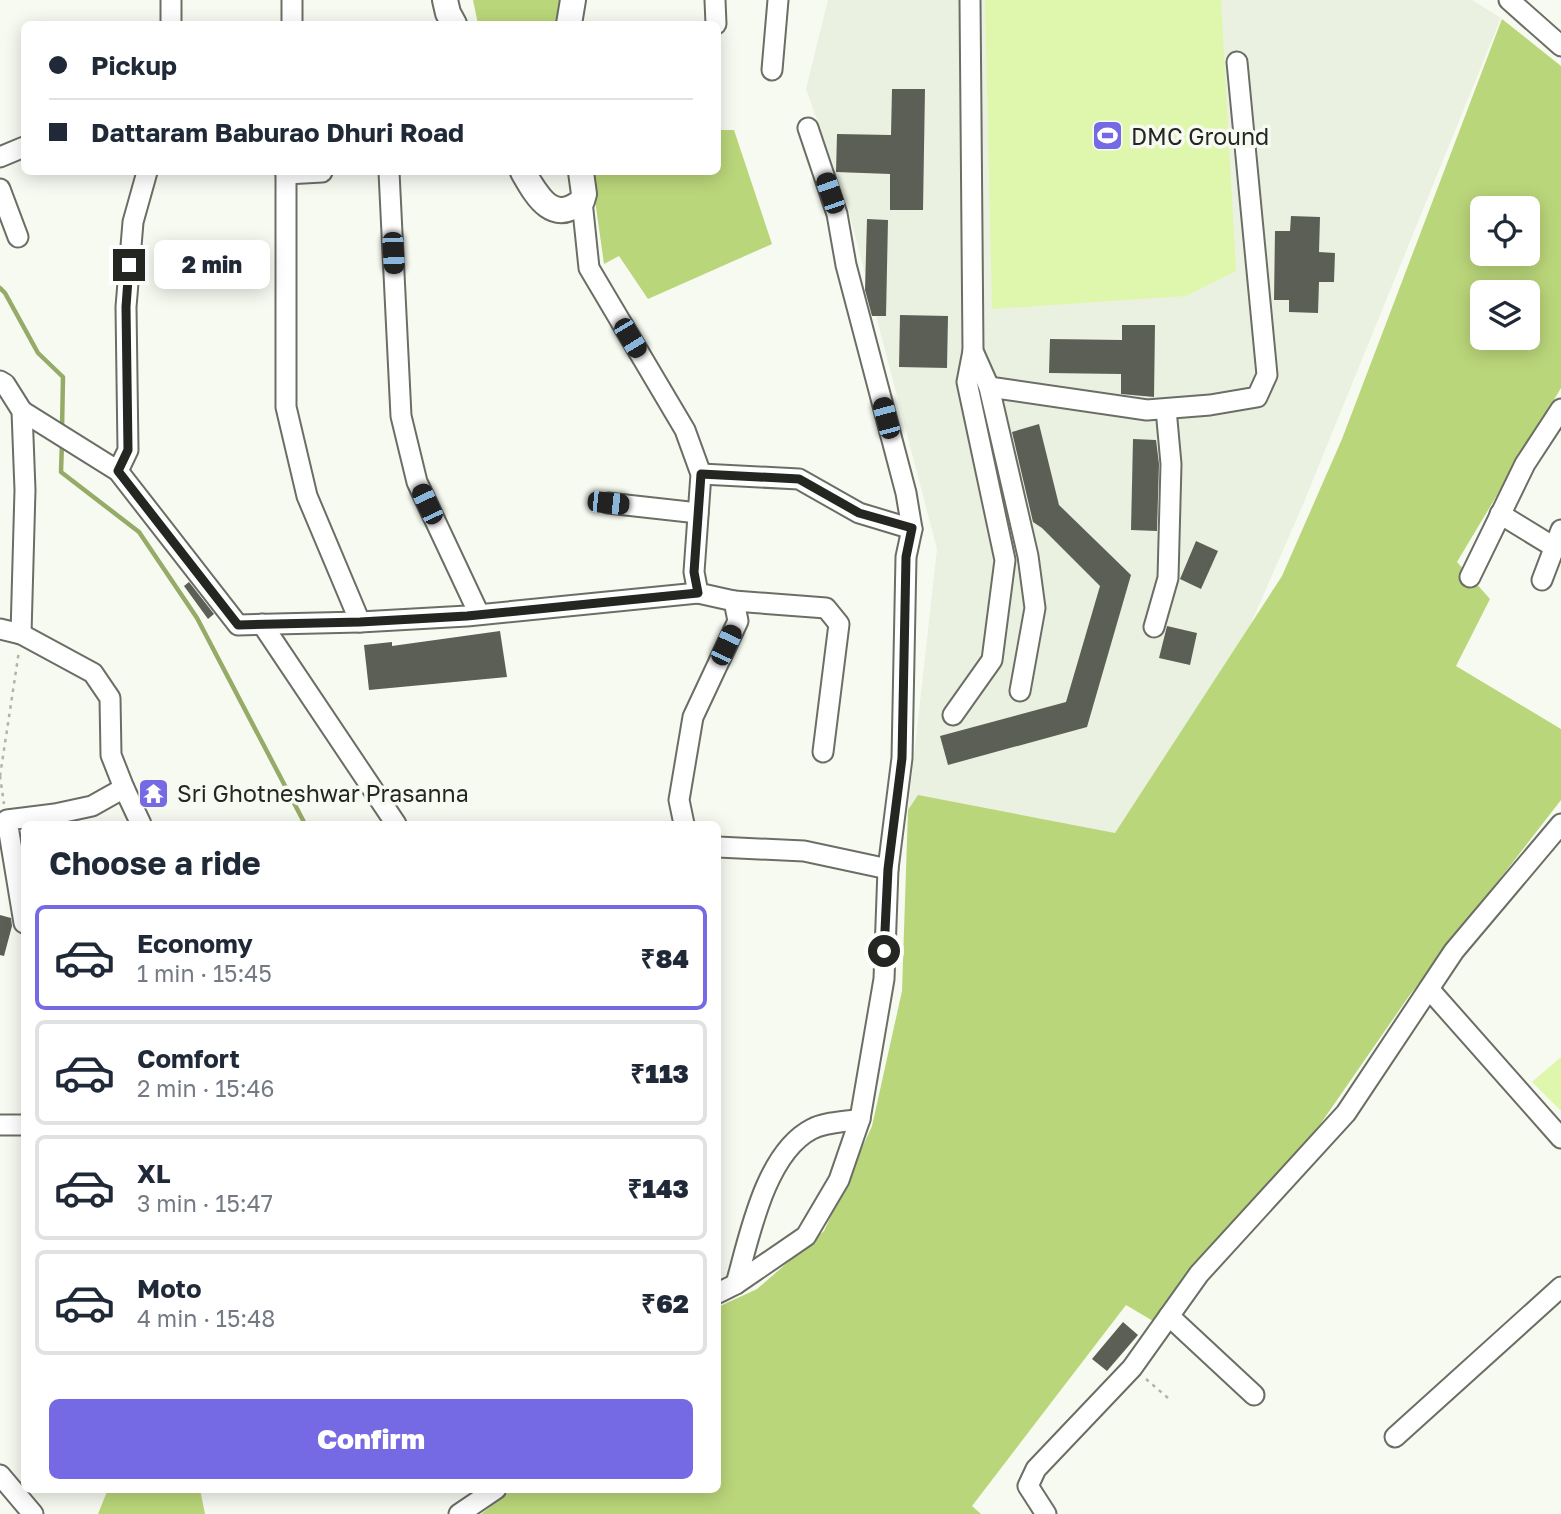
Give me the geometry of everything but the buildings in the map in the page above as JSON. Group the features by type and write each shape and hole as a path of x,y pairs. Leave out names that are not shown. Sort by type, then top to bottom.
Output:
{"main road":[{"path":"445,0 452,21"},
{"path":"570,21 573,0"},
{"path":"525,175 542,201 556,210 570,208 582,201 584,194 581,175"}],"street":[{"path":"171,0 171,21"},
{"path":"292,0 292,21"},
{"path":"715,0 716,21"},
{"path":"772,70 778,0"},
{"path":"953,715 992,660 1005,561 967,382 973,351 970,0"},
{"path":"1509,0 1561,46"},
{"path":"989,387 1147,410 1210,405 1257,397 1267,375 1237,62"},
{"path":"721,1292 806,1236 839,1180 860,1119 884,979 888,869 902,758 906,557 912,528 906,493 846,265 837,214 808,128"},
{"path":"0,158 21,148"},
{"path":"118,471 128,450 126,307 133,222 146,175"},
{"path":"286,175 286,407 307,496 360,622"},
{"path":"389,175 401,416 417,482 479,614"},
{"path":"0,189 18,237"},
{"path":"582,201 589,268 685,430 701,474 694,572 698,593"},
{"path":"973,351 989,387 1028,556 1035,608 1020,691"},
{"path":"0,382 5,384 22,411 118,471 238,625 360,622 479,614 698,593 734,601 826,608 839,624 823,752"},
{"path":"1154,627 1168,578 1171,464 1166,409"},
{"path":"1470,577 1525,464 1561,409"},
{"path":"21,634 25,490 22,411"},
{"path":"701,474 799,479 859,513 912,528"},
{"path":"608,503 698,513"},
{"path":"1500,514 1558,539 1542,580"},
{"path":"683,821 679,800 692,717 738,621 734,601"},
{"path":"261,624 394,821"},
{"path":"0,629 21,634 93,673 110,698 111,755 140,821"},
{"path":"21,908 3,820 55,814 92,806 124,788"},
{"path":"1046,1514 1028,1486 1036,1469 1132,1368 1199,1274 1346,1113 1454,951 1561,824"},
{"path":"721,847 804,851 888,869"},
{"path":"1429,989 1561,1138"},
{"path":"736,1284 766,1186 781,1159 797,1140 813,1128 860,1119"},
{"path":"0,1125 21,1125"},
{"path":"1395,1437 1561,1287"},
{"path":"1169,1316 1254,1395"},
{"path":"0,1475 33,1514"},
{"path":"459,1514 490,1493"}],"path":[{"path":"3,820 0,776 21,634"},
{"path":"1132,1368 1168,1398"}],"shaded area":[{"path":"828,0 1472,0 1501,18 1304,502 1218,699 1134,854 961,848 908,810 937,549 846,201 806,89"}],"green space":[{"path":"473,0 563,0 558,21 477,21"},
{"name":"DMC Ground","path":"985,0 1221,0 1236,271 1186,296 992,309"},
{"path":"1502,19 1561,66 1561,388 1457,562 1490,599 1456,666 1561,729 1561,800 1409,996 1319,1126 1153,1321 1126,1305 972,1506 981,1514 481,1514 508,1493 721,1493 721,1306 757,1289 824,1231 872,1126 902,991 908,810 918,795 1115,833 1282,576 1342,439"},
{"path":"721,130 734,130 772,244 648,299 619,256 604,264 591,175 721,175"},
{"path":"1561,1057 1561,1111 1532,1082"},
{"path":"106,1493 201,1493 205,1514 98,1514"}],"waterway":[{"path":"0,288 38,353 63,377 62,430"},
{"path":"62,442 61,472 139,532 197,618 303,821"}],"place":[{"name":"DMC Ground","path":"1108,136"},
{"name":"Sri Ghotneshwar Prasanna","path":"154,793"}],"route":[{"path":"129,265 126,307 128,450 118,471 238,625 467,616 698,593 694,572 701,474 799,479 859,513 912,528 906,557 902,758 888,869 884,951"}]}
